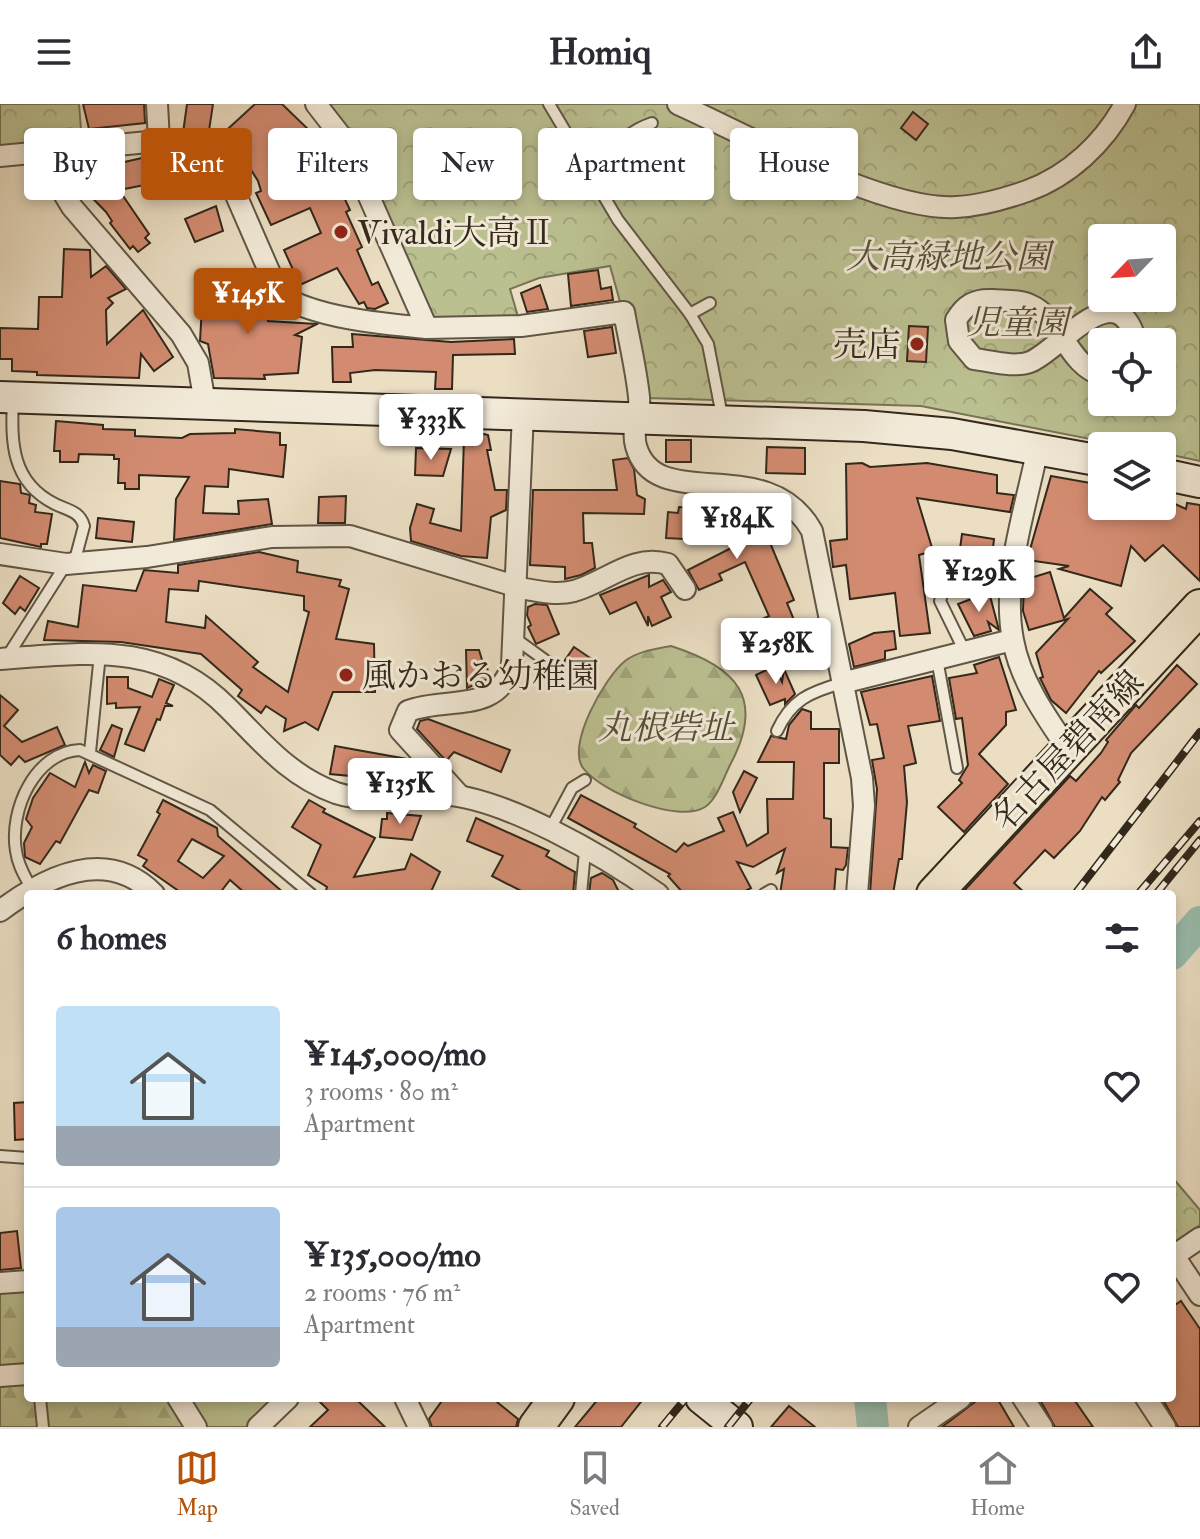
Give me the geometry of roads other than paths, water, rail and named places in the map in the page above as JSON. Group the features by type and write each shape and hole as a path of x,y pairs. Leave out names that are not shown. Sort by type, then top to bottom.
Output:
{"main road":[{"name":"名古屋碧南線","path":"938,890 1200,607"},
{"path":"536,1427 554,1402"}],"street":[{"path":"157,104 158,128"},
{"path":"316,104 344,140 427,328"},
{"path":"678,104 875,191 927,205 954,208 1003,200 1047,184 1082,159 1115,123 1125,104"},
{"path":"0,156 24,154"},
{"path":"68,200 191,349 203,381 205,403"},
{"path":"238,200 279,294 290,302 344,316 427,328 521,326 624,312 640,401 636,447 642,459 668,481 762,489 782,496 803,515 812,531 862,778 864,806 857,890"},
{"path":"1088,368 1063,340 1045,316 1028,304 980,300 967,306 956,320 961,346 974,359 1022,365 1039,358 1063,340 1082,321 1106,313 1119,316 1131,328"},
{"path":"6,397 722,419 917,430 1038,447 1088,458"},
{"path":"460,796 400,730 402,719 417,707 496,693 508,678 513,637 523,413"},
{"path":"1038,447 1015,559 1011,589 1012,640 1044,715 1068,749"},
{"path":"1176,477 1200,482"},
{"path":"0,554 66,564 147,557 272,537 350,536 552,594 571,592 632,563 651,559 668,564 685,589"},
{"path":"842,683 1012,640"},
{"path":"3,659 100,654 157,661 204,687 279,762 303,778 339,794 374,798 460,796 483,800 549,831 651,890"},
{"path":"33,890 57,875 95,868 135,880 149,890"},
{"path":"0,911 24,896"},
{"path":"1176,1254 1200,1238"},
{"path":"1176,1260 1200,1295"},
{"path":"0,1283 24,1281"},
{"path":"0,1376 24,1374"},
{"path":"180,1402 196,1427"},
{"path":"407,1402 419,1427"},
{"path":"706,1402 737,1427"},
{"path":"919,1427 955,1402"},
{"path":"1026,1402 1042,1427"},
{"path":"1149,1402 1165,1427"},
{"path":"258,1427 280,1412"}],"lane":[{"path":"549,104 563,128"},
{"path":"639,128 652,123"},
{"path":"606,200 690,314 708,344 722,419"},
{"path":"690,314 710,303"},
{"path":"3,659 66,564 76,556 84,526 73,511 38,494 20,473 13,455 6,397"},
{"path":"954,554 940,601 965,652"},
{"path":"513,637 560,671"},
{"path":"90,752 100,654"},
{"path":"937,659 957,768"},
{"path":"777,731 789,708 801,698 842,683"},
{"path":"33,890 16,853 14,836 21,807 47,761 60,752 90,752 210,810 306,890"},
{"path":"549,831 572,788 585,780"},
{"path":"581,890 585,851"},
{"path":"0,1156 24,1158"},
{"path":"40,1402 43,1427"}],"waterway":[{"path":"1176,949 1200,922"},
{"path":"870,1402 873,1427"}],"railway":[{"path":"1078,890 1200,732"},
{"path":"1141,890 1200,821"},
{"path":"1159,890 1200,840"},
{"path":"662,1427 683,1402"},
{"path":"728,1427 748,1402"}],"place":[{"name":"Vivaldi大高Ⅱ","path":"341,232"},
{"name":"売店","path":"917,344"},
{"name":"風かおる幼稚園","path":"346,675"}],"park label":[{"name":"大高緑地公園","path":"948,256"},
{"name":"児童園","path":"1017,322"},
{"name":"丸根砦址","path":"666,727"}]}
